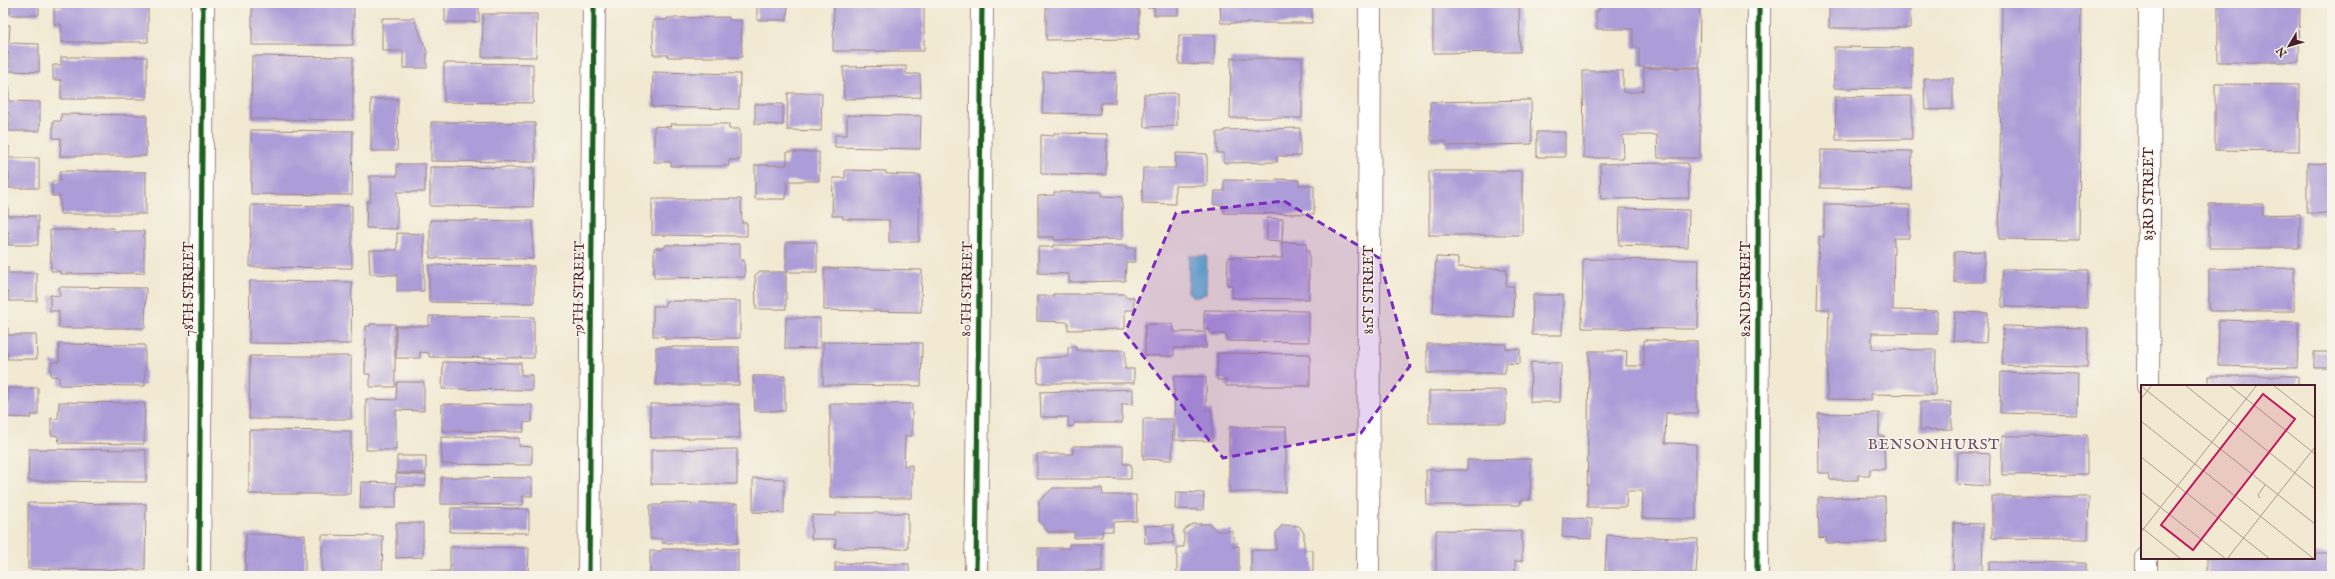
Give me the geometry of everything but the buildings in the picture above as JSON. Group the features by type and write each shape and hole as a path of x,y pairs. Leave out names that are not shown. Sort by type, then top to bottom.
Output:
{"street":[{"name":"78TH STREET","path":"199,576 203,3"},
{"name":"79TH STREET","path":"589,576 594,3"},
{"name":"80TH STREET","path":"976,576 982,3"},
{"name":"81ST STREET","path":"1368,576 1370,3"},
{"name":"82ND STREET","path":"1757,576 1759,3"},
{"name":"83RD STREET","path":"2148,385 2150,3"},
{"path":"2146,559 2146,576"}],"highlighted area":[{"path":"1284,201 1379,258 1410,366 1361,433 1223,458 1125,333 1176,213"}],"water":[{"path":"1189,256 1207,256 1206,293 1200,297 1193,297 1188,292"}],"cycle path":[{"path":"199,576 203,3"},
{"path":"589,576 594,3"},
{"path":"976,576 982,3"},
{"path":"1757,576 1759,3"}],"district":[{"name":"BENSONHURST","path":"1934,444"}]}
